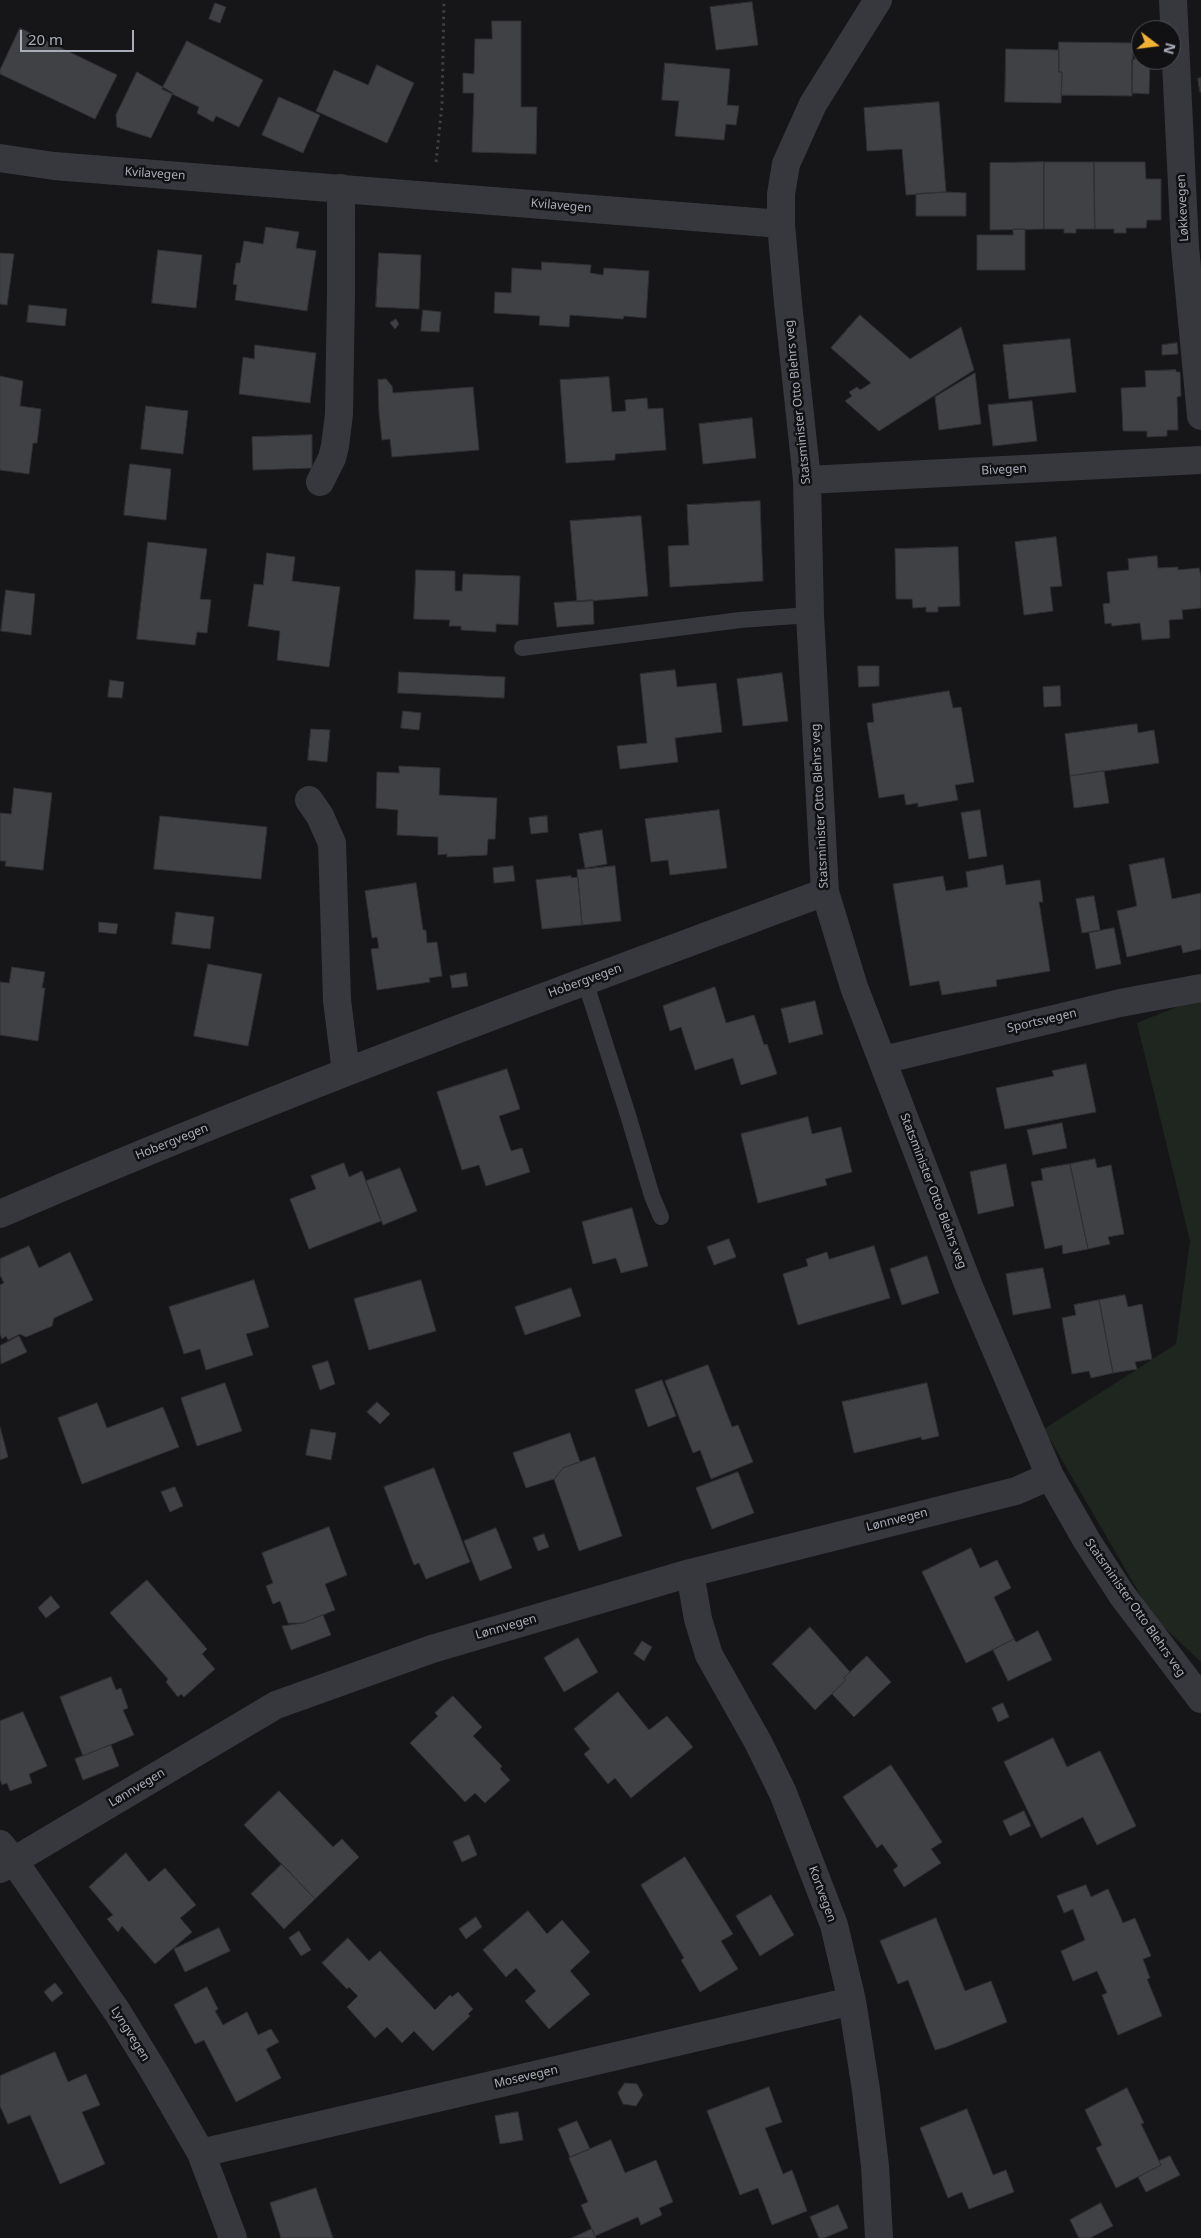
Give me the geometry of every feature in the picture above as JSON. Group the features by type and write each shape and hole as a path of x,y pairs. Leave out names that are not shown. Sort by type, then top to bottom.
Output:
{"street":[{"name":"Statsminister Otto Blehrs veg","path":"878,0 812,104 786,164 781,194 781,224 807,480 810,615 825,892 854,987 970,1289 1050,1476 1087,1541 1122,1595 1201,1699"},
{"name":"Løkkevegen","path":"1173,0 1185,247 1201,416"},
{"name":"Kvilavegen","path":"0,158 54,166 781,224"},
{"path":"320,482 332,458 339,414 342,293 341,188"},
{"name":"Bivegen","path":"807,480 1201,460"},
{"path":"309,800 320,816 332,844 337,1000 346,1072"},
{"name":"Hobergvegen","path":"0,1214 122,1162 346,1072 825,892"},
{"name":"Sportsvegen","path":"883,1060 1120,1003 1201,988"},
{"name":"Lønnvegen","path":"5,1858 276,1705 432,1649 690,1573 1016,1491 1050,1476"},
{"name":"Kortvegen","path":"690,1573 698,1619 709,1655 758,1742 783,1793 834,1925 852,2001 868,2109 879,2238"},
{"name":"Lyngvegen","path":"5,1858 118,2013 201,2153 234,2238"},
{"name":"Mosevegen","path":"201,2153 852,2001"}],"lane":[{"path":"522,648 740,620 810,615"},
{"path":"585,981 652,1196 661,1217"}],"path":[{"path":"433,195 442,105 444,0"}],"shaded area":[{"path":"1201,997 1201,1662 1153,1617 1044,1429 1176,1344 1190,1241 1137,1023"}],"building":[{"path":"752,2 758,45 716,50 710,7"},
{"path":"215,3 226,7 220,23 209,19"},
{"path":"492,21 521,21 521,107 537,107 536,154 472,152 474,93 463,93 463,73 474,74 475,39 492,39"},
{"path":"20,28 117,75 95,119 0,74 0,70"},
{"path":"187,41 263,80 239,127 216,116 213,122 197,113 199,107 162,89"},
{"path":"1059,42 1131,43 1132,96 1061,95 1062,72 1059,72"},
{"path":"1006,49 1059,50 1059,72 1062,72 1061,103 1005,102"},
{"path":"665,63 730,69 727,105 739,106 736,125 726,124 724,140 675,136 679,101 662,100"},
{"path":"377,65 414,83 387,143 316,111 334,70 368,85"},
{"path":"1132,70 1150,70 1149,94 1132,93"},
{"path":"137,72 173,93 151,138 117,127 116,115"},
{"path":"1198,78 1201,78 1201,92 1200,92"},
{"path":"279,97 320,115 303,153 262,135"},
{"path":"939,102 946,192 906,195 902,149 867,151 864,108"},
{"path":"1044,162 1094,162 1095,229 1076,229 1076,233 1064,233 1064,229 1044,229"},
{"path":"1044,162 1044,229 990,230 990,163"},
{"path":"1094,162 1145,162 1146,179 1161,179 1161,220 1147,220 1146,228 1126,228 1126,233 1114,233 1114,229 1095,229"},
{"path":"966,193 966,216 916,216 916,194"},
{"path":"266,227 299,232 296,248 316,251 307,311 235,300 237,285 233,284 236,263 240,263 244,241 263,244"},
{"path":"1013,229 1025,229 1025,270 977,270 977,235 1013,235"},
{"path":"158,250 202,255 196,308 152,303"},
{"path":"0,253 14,254 7,305 0,304"},
{"path":"379,253 421,255 419,309 376,307"},
{"path":"542,262 591,265 590,273 603,275 604,268 649,271 646,318 624,316 623,319 570,315 569,327 539,325 540,316 494,313 495,292 511,293 512,268 541,270"},
{"path":"29,305 67,309 65,326 27,322"},
{"path":"423,310 441,312 439,332 421,331"},
{"path":"860,315 910,359 961,327 974,370 879,431 845,401 852,396 849,392 857,387 860,390 871,383 831,348"},
{"path":"396,319 399,324 395,329 390,323"},
{"path":"1070,339 1076,392 1009,399 1003,345"},
{"path":"1177,343 1178,354 1162,355 1162,345"},
{"path":"255,345 316,353 310,403 239,394 243,357 254,359"},
{"path":"1176,370 1176,372 1180,372 1181,396 1177,397 1178,430 1167,430 1167,436 1147,437 1147,431 1123,431 1121,388 1146,387 1145,371"},
{"path":"975,373 981,424 939,430 935,397"},
{"path":"0,376 23,381 20,406 41,409 37,443 33,443 29,474 0,470"},
{"path":"609,377 612,412 626,411 625,400 647,398 648,409 663,408 666,450 615,454 615,460 566,463 560,380"},
{"path":"386,379 392,386 393,393 473,387 479,450 392,457 390,439 382,440 379,413 378,380"},
{"path":"1032,401 1037,441 993,446 988,405"},
{"path":"146,406 188,411 183,454 141,449"},
{"path":"752,418 756,458 703,464 699,424"},
{"path":"312,435 312,468 253,470 252,437"},
{"path":"130,464 171,469 166,520 124,515"},
{"path":"760,501 763,581 670,587 668,546 689,545 687,505"},
{"path":"641,516 648,596 577,602 570,521"},
{"path":"1056,537 1062,586 1050,587 1053,611 1024,615 1015,542"},
{"path":"148,542 207,549 200,599 211,600 207,633 197,632 195,645 137,639"},
{"path":"958,547 960,606 938,607 938,612 926,612 926,607 913,608 912,599 896,599 895,549"},
{"path":"267,553 295,557 292,581 340,587 329,667 277,660 280,631 248,626 254,584 263,585"},
{"path":"1157,556 1158,568 1178,567 1178,570 1199,568 1201,576 1201,608 1182,610 1183,619 1169,620 1170,638 1142,640 1140,623 1112,626 1111,623 1105,624 1103,604 1110,603 1107,572 1129,570 1128,559"},
{"path":"416,570 455,571 455,591 462,591 463,574 520,576 518,625 496,624 496,632 461,630 461,626 449,626 450,620 414,619"},
{"path":"6,590 35,594 31,635 1,631"},
{"path":"593,600 594,624 557,627 554,603"},
{"path":"858,666 879,666 879,686 859,687"},
{"path":"675,670 677,687 716,683 722,732 675,738 678,762 620,769 617,746 647,743 640,674"},
{"path":"399,672 505,677 504,698 398,693"},
{"path":"782,673 788,721 743,726 737,679"},
{"path":"110,680 124,682 122,698 108,697"},
{"path":"1060,686 1061,706 1044,707 1043,687"},
{"path":"949,691 953,708 961,707 974,782 955,785 958,800 918,807 918,803 906,805 904,794 879,798 867,723 874,722 872,704"},
{"path":"403,711 421,713 419,730 401,728"},
{"path":"1137,724 1138,733 1154,730 1159,763 1070,776 1065,734"},
{"path":"311,729 330,730 327,762 308,760"},
{"path":"399,766 440,768 439,795 497,798 495,839 488,839 487,855 447,857 447,854 438,855 438,837 397,835 398,810 376,808 377,772 399,773"},
{"path":"1104,771 1109,803 1074,808 1070,776"},
{"path":"14,788 52,793 43,870 5,866 6,861 0,861 0,813 11,814"},
{"path":"719,810 727,868 670,875 668,860 651,862 645,819"},
{"path":"980,810 987,856 969,859 961,813"},
{"path":"160,816 267,827 261,879 154,869"},
{"path":"547,816 548,832 531,834 529,818"},
{"path":"602,830 607,864 585,868 579,834"},
{"path":"1164,858 1172,899 1201,893 1201,949 1183,953 1181,945 1127,957 1117,911 1137,906 1129,865"},
{"path":"1003,865 1006,885 1040,880 1043,902 1039,902 1050,971 996,980 997,986 942,995 939,981 910,986 893,884 943,876 946,891 968,887 966,872"},
{"path":"513,866 515,881 494,883 493,868"},
{"path":"615,866 621,921 582,925 577,870"},
{"path":"571,876 571,878 578,877 582,925 542,929 536,880"},
{"path":"416,883 423,930 426,930 427,943 437,942 442,976 429,978 430,982 377,990 371,949 379,948 377,937 372,938 365,891"},
{"path":"1094,896 1100,930 1082,933 1076,899"},
{"path":"176,912 214,917 210,949 172,944"},
{"path":"99,922 118,924 116,934 99,932"},
{"path":"1114,928 1121,964 1096,969 1089,933"},
{"path":"208,964 262,974 248,1046 194,1036"},
{"path":"12,967 45,972 42,988 45,988 38,1041 0,1035 0,982 9,983"},
{"path":"466,973 468,986 452,988 450,976"},
{"path":"715,987 726,1023 754,1015 764,1045 767,1044 777,1074 741,1085 733,1058 695,1070 681,1027 670,1031 663,1006"},
{"path":"815,1001 823,1034 789,1043 781,1009"},
{"path":"1086,1064 1096,1112 1005,1129 996,1088 1054,1076 1052,1071"},
{"path":"507,1069 520,1109 499,1116 511,1151 522,1148 530,1172 486,1186 479,1165 462,1170 437,1092"},
{"path":"808,1117 812,1134 841,1127 852,1172 825,1179 827,1185 758,1203 741,1134"},
{"path":"1062,1123 1067,1148 1033,1155 1027,1130"},
{"path":"1095,1159 1097,1168 1111,1165 1124,1234 1108,1237 1110,1244 1088,1249 1070,1164"},
{"path":"344,1163 349,1177 362,1171 381,1221 309,1249 290,1199 316,1189 311,1176"},
{"path":"1006,1164 1014,1206 978,1214 970,1172"},
{"path":"1070,1164 1088,1249 1063,1254 1062,1245 1045,1249 1031,1182 1043,1180 1041,1169"},
{"path":"400,1168 417,1211 383,1225 366,1181"},
{"path":"632,1208 648,1266 621,1273 616,1258 593,1264 582,1222"},
{"path":"729,1239 736,1257 714,1265 707,1247"},
{"path":"29,1246 39,1268 70,1252 93,1300 54,1318 52,1326 26,1337 20,1334 8,1340 6,1336 2,1339 0,1334 0,1285 4,1283 0,1275 0,1259"},
{"path":"874,1246 890,1298 798,1325 783,1274 808,1266 806,1259 827,1252 829,1259"},
{"path":"927,1256 939,1293 902,1305 890,1269"},
{"path":"1043,1268 1051,1308 1013,1315 1006,1274"},
{"path":"254,1280 269,1327 246,1334 253,1355 206,1370 200,1349 184,1354 169,1307"},
{"path":"421,1280 436,1331 369,1350 354,1299"},
{"path":"571,1288 581,1316 525,1335 515,1307"},
{"path":"1125,1295 1128,1307 1142,1304 1152,1359 1135,1362 1137,1369 1113,1373 1099,1300"},
{"path":"1099,1300 1113,1373 1091,1378 1089,1371 1072,1374 1062,1318 1076,1315 1074,1305"},
{"path":"19,1336 27,1352 1,1364 0,1346"},
{"path":"328,1361 335,1384 320,1390 312,1366"},
{"path":"708,1365 732,1427 738,1425 753,1462 711,1479 700,1450 693,1453 665,1381"},
{"path":"662,1380 676,1416 648,1427 635,1390"},
{"path":"225,1383 242,1431 197,1446 181,1398"},
{"path":"927,1383 939,1436 922,1440 921,1437 854,1453 842,1402"},
{"path":"377,1402 390,1414 380,1424 367,1412"},
{"path":"97,1403 107,1428 163,1407 179,1447 82,1484 58,1418"},
{"path":"0,1427 8,1457 0,1460"},
{"path":"311,1429 336,1433 331,1460 306,1455"},
{"path":"570,1433 580,1462 563,1468 554,1479 526,1488 513,1453"},
{"path":"595,1457 622,1536 579,1551 554,1479 563,1468"},
{"path":"434,1468 470,1562 426,1579 419,1563 414,1565 384,1487"},
{"path":"738,1472 754,1513 712,1529 696,1488"},
{"path":"175,1487 183,1506 170,1512 161,1492"},
{"path":"329,1527 347,1575 325,1584 335,1610 303,1623 288,1623 280,1601 273,1604 266,1586 273,1583 262,1553"},
{"path":"496,1528 512,1568 480,1581 464,1541"},
{"path":"544,1534 549,1547 538,1551 533,1538"},
{"path":"971,1548 980,1568 997,1560 1011,1588 994,1597 1014,1639 966,1663 922,1572"},
{"path":"147,1580 207,1649 202,1654 215,1669 184,1697 181,1694 178,1697 166,1682 168,1679 110,1613"},
{"path":"51,1596 60,1607 46,1618 38,1608"},
{"path":"323,1615 331,1635 291,1650 282,1626 303,1623"},
{"path":"810,1627 850,1672 844,1678 846,1680 815,1710 772,1664"},
{"path":"1038,1631 1052,1660 1008,1681 993,1650 1014,1639 1016,1642"},
{"path":"578,1638 598,1672 564,1692 544,1658"},
{"path":"642,1641 652,1647 644,1661 634,1654"},
{"path":"867,1656 891,1682 854,1717 832,1694 846,1680 844,1678"},
{"path":"111,1677 116,1690 121,1688 128,1708 123,1710 134,1735 83,1756 60,1697"},
{"path":"618,1692 649,1730 667,1716 693,1747 631,1798 615,1778 608,1784 584,1754 590,1749 574,1729"},
{"path":"453,1696 482,1727 473,1736 502,1766 500,1769 510,1780 485,1803 475,1793 465,1802 410,1743 438,1716 435,1713"},
{"path":"1003,1703 1009,1717 998,1722 992,1708"},
{"path":"23,1712 47,1766 29,1774 32,1783 10,1791 7,1783 2,1785 0,1779 0,1721"},
{"path":"1053,1738 1067,1767 1100,1751 1136,1826 1097,1845 1083,1817 1041,1838 1004,1762"},
{"path":"111,1745 119,1766 83,1780 75,1759"},
{"path":"891,1765 942,1842 931,1849 941,1863 904,1887 893,1870 898,1866 882,1844 877,1848 843,1797"},
{"path":"279,1791 333,1847 342,1839 359,1857 315,1899 244,1825"},
{"path":"1024,1811 1031,1826 1010,1836 1003,1821"},
{"path":"469,1835 477,1855 462,1862 453,1842"},
{"path":"126,1853 149,1882 165,1868 196,1905 180,1918 192,1932 155,1964 122,1926 118,1932 107,1919 113,1915 89,1887"},
{"path":"685,1857 733,1934 721,1941 738,1969 700,1992 681,1960 684,1958 641,1885"},
{"path":"282,1864 315,1899 284,1929 251,1894"},
{"path":"1086,1885 1091,1897 1108,1889 1123,1923 1135,1918 1151,1956 1143,1959 1150,1978 1147,1979 1162,2016 1118,2035 1102,1995 1107,1993 1097,1971 1073,1981 1061,1951 1085,1940 1073,1909 1064,1913 1057,1896"},
{"path":"771,1895 794,1935 760,1956 736,1916"},
{"path":"528,1911 547,1934 562,1920 590,1952 570,1971 590,1994 549,2029 525,2001 536,1991 516,1968 506,1977 483,1950"},
{"path":"476,1917 482,1927 466,1939 459,1929"},
{"path":"936,1918 965,1991 991,1981 1007,2022 935,2050 908,1980 898,1984 880,1941"},
{"path":"219,1928 230,1951 185,1972 174,1949"},
{"path":"299,1931 311,1950 301,1956 289,1938"},
{"path":"348,1938 369,1961 380,1951 435,2010 450,1995 452,1997 458,1992 473,2009 468,2014 470,2016 433,2051 414,2031 402,2043 387,2027 375,2038 347,2007 358,1996 349,1987 347,1989 322,1963"},
{"path":"55,1983 63,1993 52,2002 44,1992"},
{"path":"207,1987 218,2009 215,2011 223,2025 247,2012 258,2035 271,2029 279,2042 266,2049 281,2078 236,2102 204,2040 195,2044 174,2005"},
{"path":"55,2052 68,2082 86,2074 100,2105 82,2112 105,2164 60,2184 30,2115 8,2124 0,2106 0,2076"},
{"path":"625,2083 637,2084 643,2095 636,2106 623,2104 618,2093"},
{"path":"769,2087 782,2122 765,2128 783,2174 792,2170 807,2211 772,2225 758,2188 740,2195 707,2111"},
{"path":"1127,2088 1144,2123 1141,2124 1161,2165 1116,2188 1096,2148 1102,2145 1085,2110"},
{"path":"967,2109 993,2175 1006,2170 1014,2192 969,2209 962,2192 948,2198 920,2128"},
{"path":"518,2112 523,2140 500,2144 495,2116"},
{"path":"577,2121 590,2149 570,2157 558,2129"},
{"path":"611,2140 625,2173 656,2160 673,2202 659,2208 662,2215 641,2225 638,2217 595,2236 581,2205 588,2202 569,2158"},
{"path":"1170,2156 1180,2175 1146,2192 1138,2177 1161,2165 1159,2161"},
{"path":"316,2188 333,2238 281,2238 270,2203"},
{"path":"1101,2203 1113,2226 1090,2238 1079,2238 1070,2220"},
{"path":"838,2205 848,2228 824,2238 819,2238 810,2217"},
{"path":"592,2229 596,2238 572,2238"}]}
